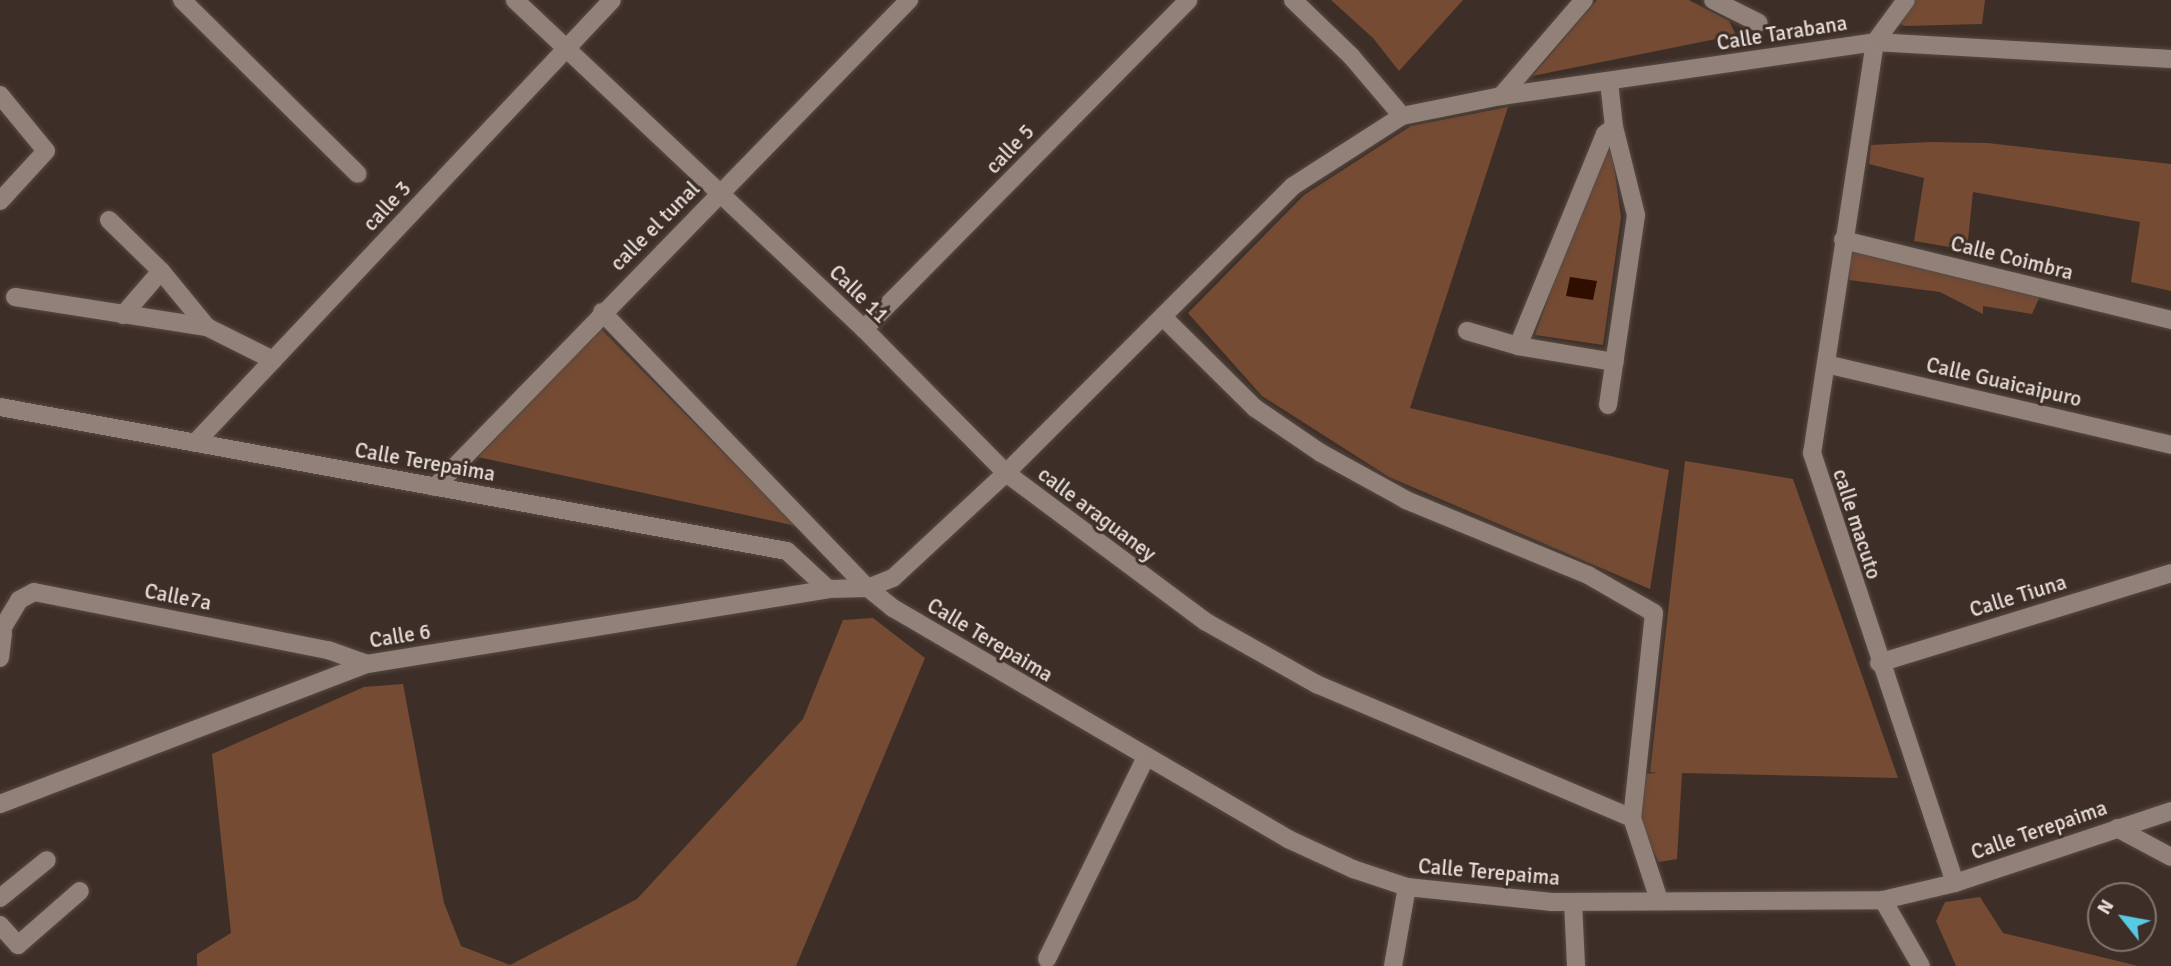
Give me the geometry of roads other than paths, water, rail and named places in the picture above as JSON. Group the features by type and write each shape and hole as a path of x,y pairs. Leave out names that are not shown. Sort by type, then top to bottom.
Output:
{"street":[{"path":"182,0 358,174"},
{"name":"Calle 11","path":"514,0 565,51 864,329 1006,473"},
{"name":"calle 3","path":"195,443 612,0"},
{"name":"calle el tunal","path":"435,486 909,0"},
{"name":"calle 5","path":"864,329 1188,0"},
{"path":"1293,0 1351,56 1402,116"},
{"path":"1501,96 1584,0"},
{"path":"1713,0 1759,23"},
{"path":"1875,42 1906,0"},
{"name":"Calle Tarabana","path":"1402,116 1501,96 1875,42 2171,59"},
{"name":"calle macuto","path":"1875,42 1812,453 1814,469 1955,883"},
{"path":"1608,405 1636,215 1614,127 1609,82"},
{"path":"0,95 46,151 0,201"},
{"name":"calle araguaney","path":"1402,116 1293,186 1165,319 1006,473 1206,622 1318,685 1632,818"},
{"path":"1518,346 1605,134 1614,127"},
{"path":"109,220 161,271 207,327"},
{"name":"Calle Coimbra","path":"1843,240 2171,320"},
{"path":"123,315 161,271"},
{"path":"15,297 207,327 273,360"},
{"name":"Calle Terepaima","path":"602,312 868,588 893,608 1288,839 1353,869 1407,887 1466,896 1573,902 1883,900 1955,883 2171,811"},
{"path":"1165,319 1255,408 1321,453 1406,500 1588,575 1654,612 1632,818 1659,900"},
{"path":"1467,331 1518,346 1615,362"},
{"name":"Calle Guaicaipuro","path":"1826,364 2171,445"},
{"name":"Calle Terepaima","path":"0,407 787,551 828,589"},
{"path":"828,589 868,588 893,578 1006,473"},
{"name":"Calle Tiuna","path":"1879,663 2171,573"},
{"name":"Calle 6","path":"0,804 367,664 828,589"},
{"name":"Calle7a","path":"0,658 1,632 19,600 34,592 328,650 367,664"},
{"path":"1047,958 1146,757"},
{"path":"2117,828 2171,857"},
{"path":"0,898 47,860"},
{"path":"1393,966 1407,887"},
{"path":"0,925 18,945 80,891"},
{"path":"1883,900 1921,966"},
{"path":"1573,902 1576,966"}]}
